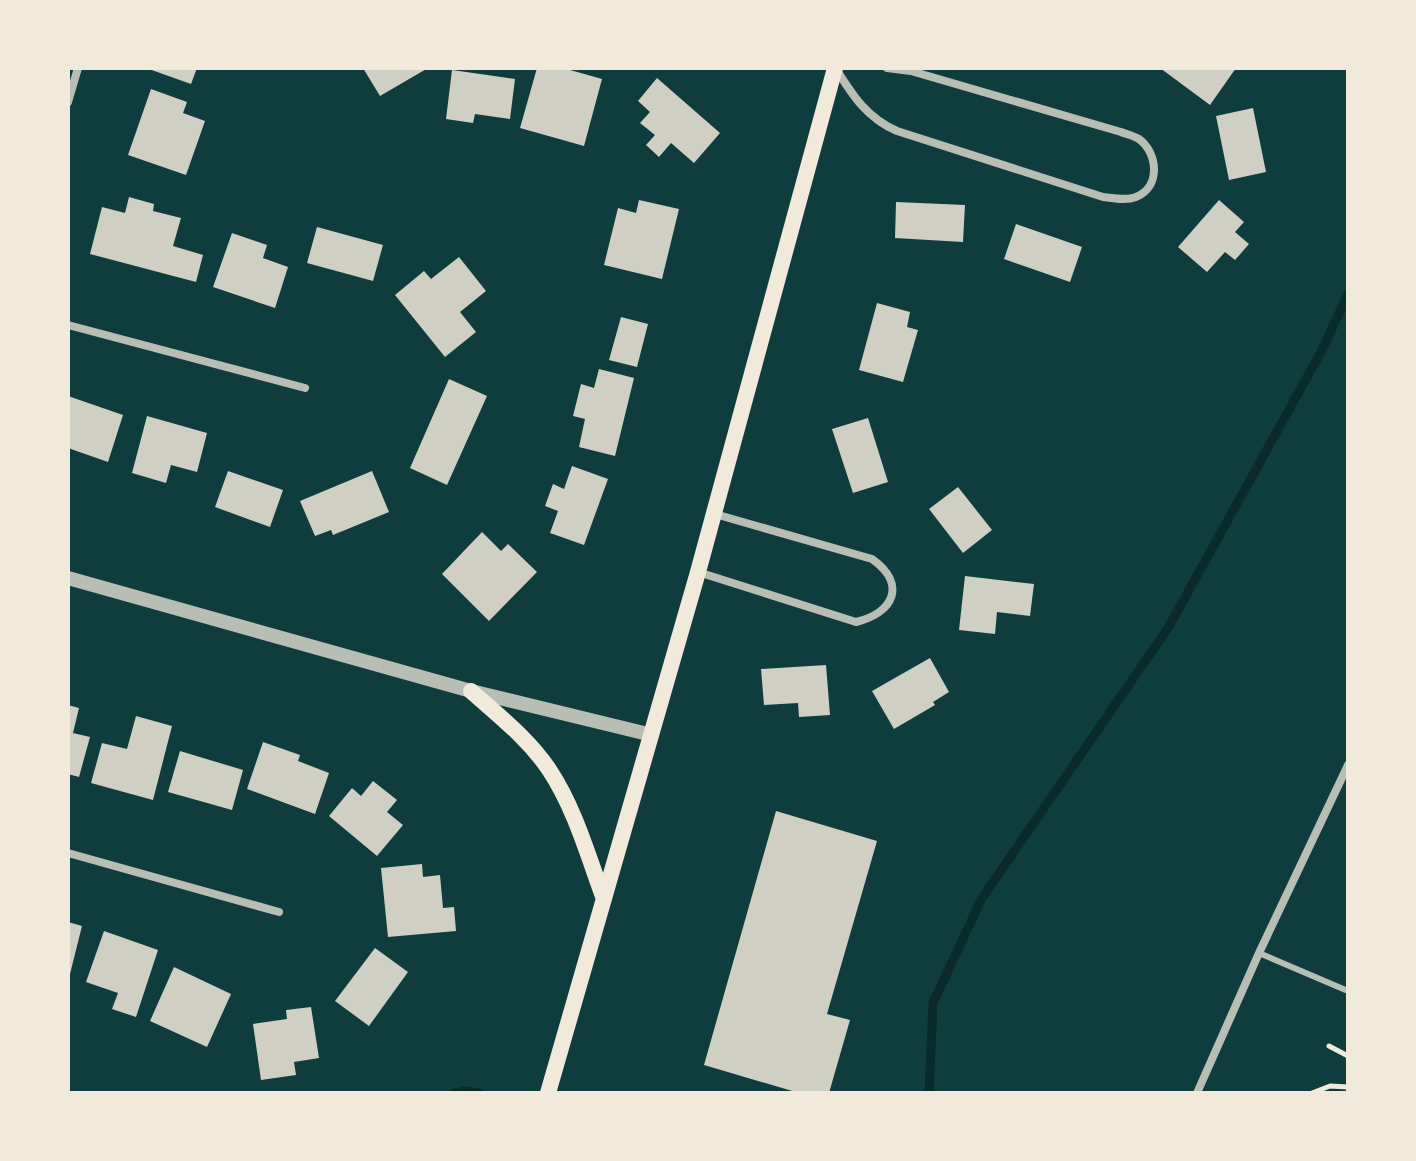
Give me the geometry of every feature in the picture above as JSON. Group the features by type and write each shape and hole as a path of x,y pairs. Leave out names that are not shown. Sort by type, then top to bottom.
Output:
{"main road":[{"path":"548,1093 698,572 836,68"},
{"path":"471,691 522,737 551,772 575,822 604,899"}],"street":[{"path":"68,102 78,68"},
{"path":"836,68 862,108 880,124 897,131 1103,197 1136,197 1150,186 1155,169 1151,154 1140,140 926,75 887,68"},
{"path":"68,325 305,388"},
{"path":"698,572 856,622 873,618 884,611 892,597 892,581 886,569 872,559 713,513"},
{"path":"68,578 471,691 652,735"},
{"path":"1197,1093 1348,765"},
{"path":"68,853 279,912"}],"lane":[{"path":"1259,953 1348,991"}],"path":[{"path":"1329,1046 1348,1056"},
{"path":"1312,1093 1330,1086 1348,1087"}],"building":[{"path":"146,68 197,68 191,84"},
{"path":"363,68 428,68 380,96"},
{"path":"537,68 563,68 602,79 584,146 520,128"},
{"path":"1160,68 1236,68 1210,105"},
{"path":"452,70 515,79 510,119 475,114 473,123 446,119"},
{"path":"657,78 720,133 694,163 671,143 659,157 646,145 655,135 640,123 650,112 638,101"},
{"path":"151,89 187,102 183,113 205,121 186,175 128,155"},
{"path":"1253,108 1266,172 1229,180 1216,116"},
{"path":"129,197 154,204 153,211 181,218 173,246 203,255 196,282 90,254 102,207 125,213"},
{"path":"639,200 679,209 662,279 604,265 618,208 636,213"},
{"path":"1219,200 1244,222 1235,232 1249,244 1235,260 1225,252 1207,272 1178,247"},
{"path":"896,202 965,205 963,242 895,238"},
{"path":"1016,224 1082,247 1070,282 1004,259"},
{"path":"317,227 383,245 373,281 307,263"},
{"path":"232,233 267,245 263,258 288,267 275,308 213,287"},
{"path":"459,257 486,291 460,312 476,332 445,357 395,295 424,271 431,279"},
{"path":"877,303 910,312 907,327 918,330 903,382 859,370"},
{"path":"621,317 648,324 637,367 609,360"},
{"path":"599,369 634,378 615,456 579,447 585,419 573,416 581,384 594,388"},
{"path":"449,379 487,396 447,485 410,468"},
{"path":"68,396 123,415 108,462 68,448"},
{"path":"147,416 207,433 197,472 171,465 166,483 132,473"},
{"path":"868,418 888,482 853,493 832,429"},
{"path":"572,466 608,479 584,545 550,533 558,511 545,506 553,484 564,489"},
{"path":"228,471 283,490 270,527 215,507"},
{"path":"372,471 389,512 333,535 331,530 315,536 300,501"},
{"path":"958,487 992,530 963,553 929,509"},
{"path":"482,532 501,551 508,544 537,572 489,621 442,574"},
{"path":"965,576 1034,584 1030,616 997,612 995,634 959,630"},
{"path":"930,658 949,692 933,702 935,705 894,729 872,691"},
{"path":"826,665 830,715 799,717 798,703 764,705 761,669"},
{"path":"68,705 79,708 73,733 90,737 79,777 68,774"},
{"path":"136,716 172,726 153,800 91,783 102,743 127,749"},
{"path":"263,742 300,755 298,761 329,773 315,814 247,789"},
{"path":"180,751 243,770 232,810 168,792"},
{"path":"373,781 397,800 387,812 403,825 377,856 329,816 352,788 361,796"},
{"path":"776,811 877,841 827,1014 850,1020 829,1093 799,1093 704,1065"},
{"path":"422,864 423,877 440,875 443,908 454,907 456,931 388,937 381,868"},
{"path":"68,922 82,926 69,978 68,978"},
{"path":"104,931 158,950 136,1017 112,1009 118,993 86,982"},
{"path":"375,948 408,972 369,1026 335,1001"},
{"path":"174,967 231,994 207,1047 150,1021"},
{"path":"311,1007 319,1058 294,1062 296,1075 261,1080 253,1024 287,1019 286,1010"}],"waterway":[{"path":"929,1093 933,1003 982,898 1168,628 1321,352 1348,294"},
{"path":"455,1093 479,1093"}]}
